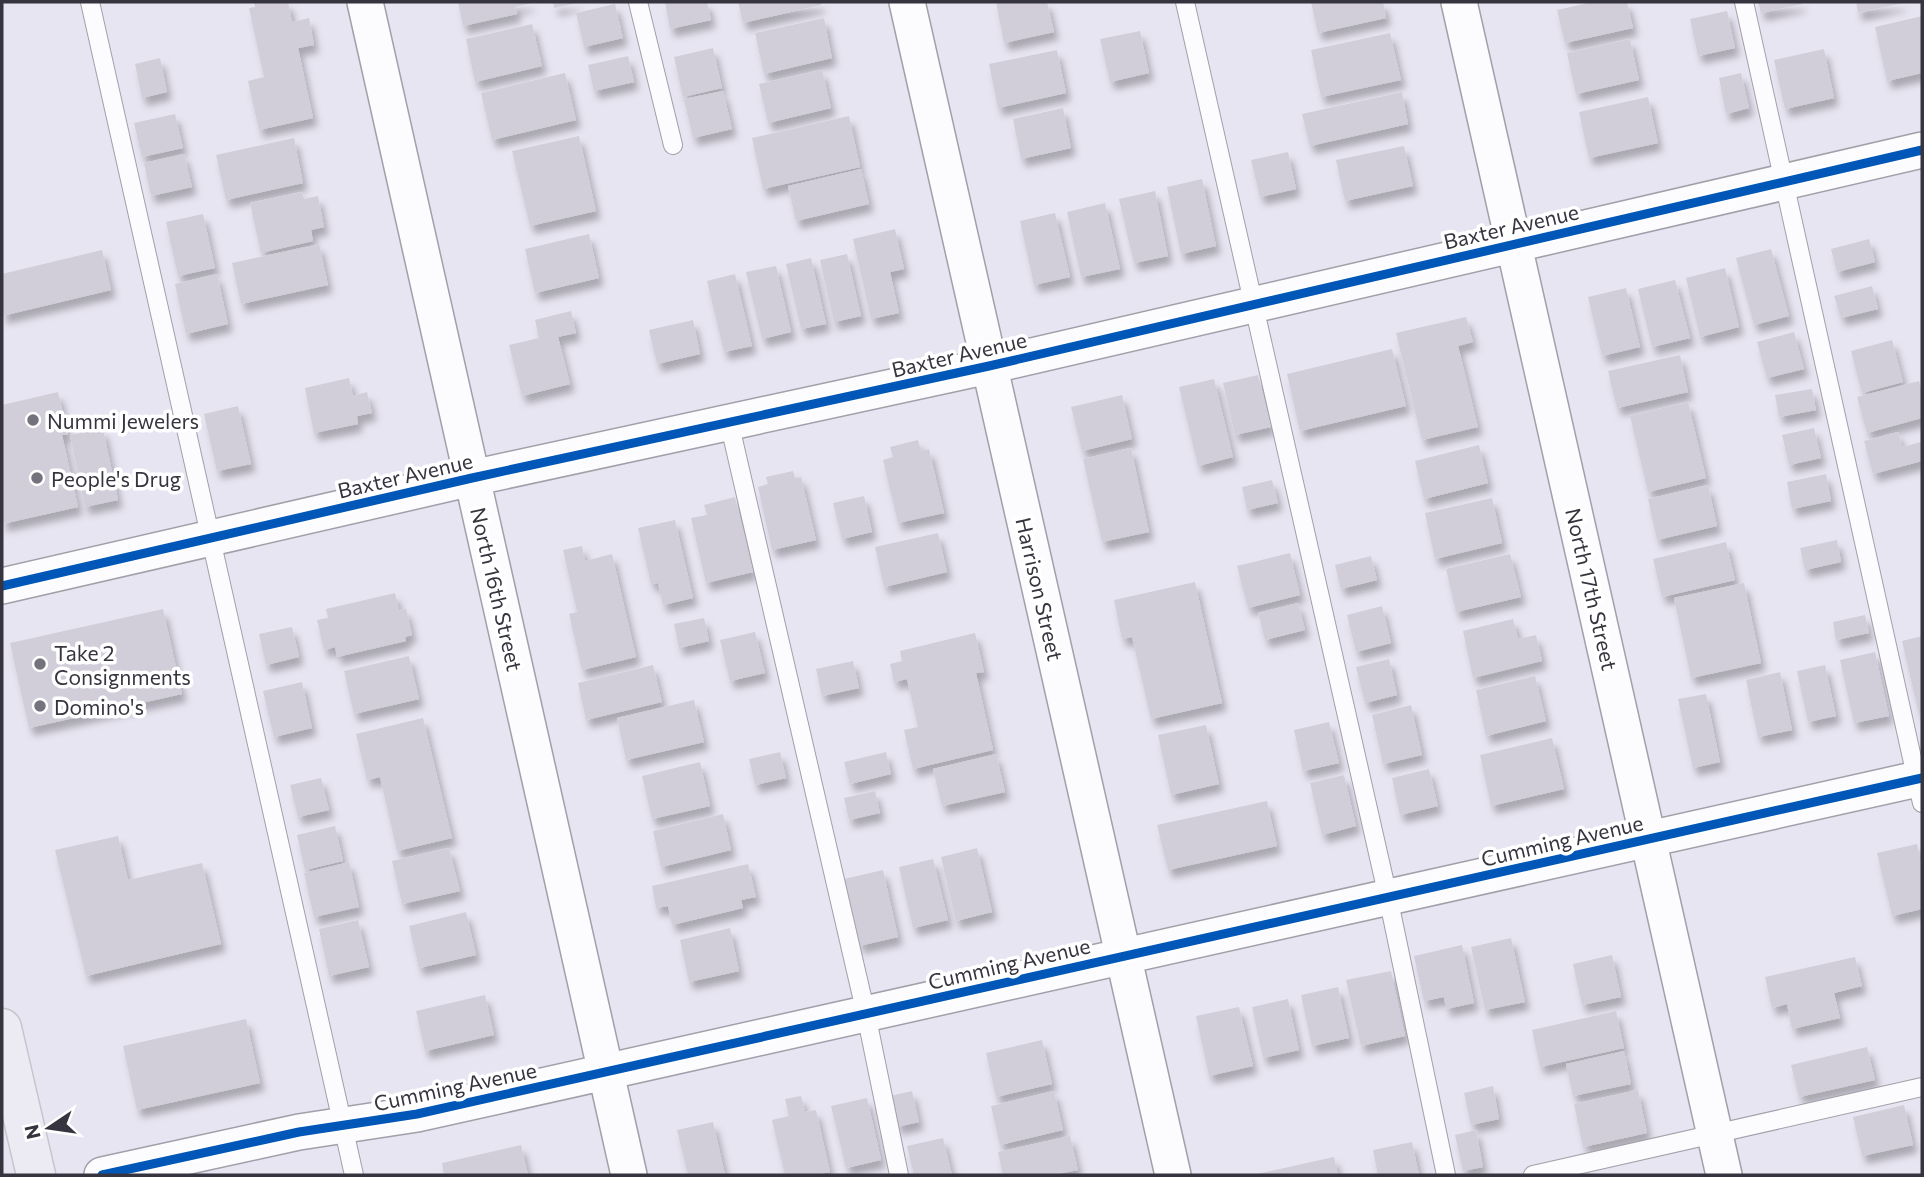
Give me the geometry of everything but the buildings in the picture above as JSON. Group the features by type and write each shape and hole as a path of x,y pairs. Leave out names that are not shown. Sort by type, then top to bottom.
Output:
{"highway":[{"path":"2,1028 36,1175"}],"street":[{"name":"North 16th Street","path":"365,2 629,1175"},
{"name":"Harrison Street","path":"907,2 1173,1175"},
{"name":"North 17th Street","path":"1459,2 1724,1175"},
{"name":"Baxter Avenue","path":"2,586 472,478 989,366 1922,150"},
{"name":"Cumming Avenue","path":"102,1175 285,1134 417,1114 1648,838 1920,786"}],"lane":[{"path":"90,2 354,1175"},
{"path":"638,2 673,145"},
{"path":"1185,2 1388,897 1446,1175"},
{"path":"1744,2 1782,182 1920,786"},
{"path":"729,422 866,1014 899,1175"},
{"path":"1533,1175 1922,1087"}],"cycle path":[{"path":"2,586 472,478 989,366 1922,150"},
{"path":"102,1175 299,1132 417,1114 1922,778"}],"place":[{"name":"Nummi Jewelers","path":"33,420"},
{"name":"People's Drug","path":"37,478"},
{"name":"Take 2 Consignments","path":"40,664"},
{"name":"Domino's","path":"40,706"}]}
